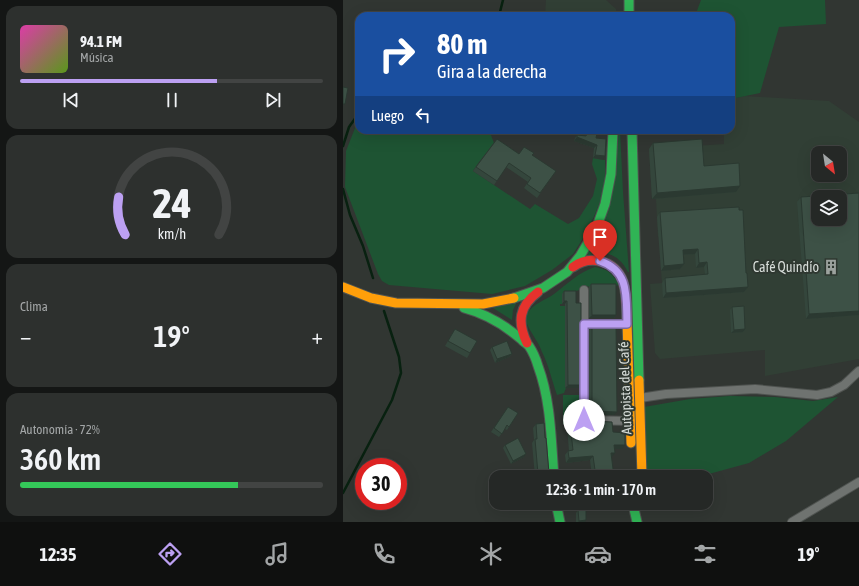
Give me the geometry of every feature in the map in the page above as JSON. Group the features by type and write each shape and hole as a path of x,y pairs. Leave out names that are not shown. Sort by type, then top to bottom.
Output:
{"highway":[{"path":"629,0 629,12"},
{"path":"567,272 580,256 596,229 605,204 611,174 613,134"},
{"name":"Autopista del Café","path":"632,134 642,470"},
{"path":"553,470 549,408 545,386 540,369 523,336 520,325 521,314 526,303 533,294 583,261 593,260 607,263 619,273 623,281 626,294 632,453"},
{"path":"343,287 371,298 395,303 452,304 483,304 514,298 543,288"},
{"path":"452,304 474,310 494,319 513,331 529,346"},
{"path":"557,510 560,522"},
{"path":"634,510 637,522"},
{"path":"642,522 643,510"}],"street":[{"path":"584,290 584,420 631,421"},
{"path":"584,324 627,324"},
{"path":"640,398 666,394 755,389 817,395 831,392 844,385 859,371"},
{"path":"793,522 859,482"}],"shaded area":[{"path":"546,0 606,0 616,9 616,12 545,12"},
{"path":"745,96 829,101 859,122 859,359 765,376 765,350 660,359 655,353 650,284 662,283 661,271 680,269 677,235 658,237 656,199 652,199 649,149 724,144 724,134 735,134 735,98"}],"green space":[{"path":"701,0 825,0 826,24 779,27 760,93 735,98 735,12 696,12"},
{"path":"355,128 355,134 491,134 494,143 473,171 530,209 535,204 568,224 579,218 593,196 597,179 592,164 593,158 605,160 605,180 600,203 587,232 573,254 552,270 525,286 492,294 389,285 382,281 378,274 345,187 346,151"},
{"path":"620,134 629,272 616,257 611,255 599,253 587,256"},
{"path":"595,267 609,272 620,284 614,287 580,287 580,290 575,291 574,294 562,294 562,304 560,304 560,306 565,306 566,388 564,393 557,395 549,368 527,324 526,316 532,308 554,294 568,282 578,275"},
{"path":"517,302 513,310 512,320 493,308"},
{"path":"563,395 581,395 580,425 563,424"},
{"path":"730,396 775,397 813,401 838,397 786,441 749,463 713,473 713,470 647,470 644,407 690,399"}],"building":[{"path":"343,87 348,88 345,104 343,104"},
{"path":"587,134 597,134 596,138 606,139 605,156 595,155 597,145 577,137 577,135 586,136"},
{"path":"497,139 519,154 524,147 534,153 532,155 556,171 540,193 527,184 531,178 509,163 497,181 476,167"},
{"path":"702,139 704,166 739,163 740,186 657,193 653,143"},
{"name":"Café Quindío","path":"859,193 859,311 809,314 801,197 811,196 811,226 847,226 847,194"},
{"path":"739,207 739,210 743,210 748,287 666,293 665,278 708,274 707,262 699,263 698,249 683,250 684,264 664,266 660,212"},
{"path":"591,284 616,284 616,315 592,315"},
{"path":"564,291 576,291 576,303 581,303 581,385 568,385 567,301 564,301"},
{"path":"744,306 745,329 734,330 732,307"},
{"path":"592,326 616,326 617,412 592,411"},
{"path":"455,329 477,341 470,353 448,341"},
{"path":"507,341 512,354 497,359 492,347"},
{"path":"508,407 518,413 509,427 507,425 502,434 494,428"},
{"path":"592,421 612,422 613,432 625,433 625,445 614,445 615,453 611,453 613,470 595,470 593,456 569,458 568,451 573,450 570,424"},
{"path":"544,423 549,470 538,470 535,439 537,439 536,424"},
{"path":"518,438 526,454 513,461 505,445"},
{"path":"578,510 586,510 586,520 579,521"}],"waterway":[{"path":"500,12 503,0"},
{"path":"343,146 349,127 355,119"},
{"path":"343,189 350,215 363,246 373,278"},
{"path":"343,493 392,400 401,373 399,357 384,311"}],"traffic: fast":[{"path":"629,0 629,12"},
{"path":"514,298 543,288 567,272 580,256 596,229 605,204 611,174 613,134"},
{"path":"632,134 639,380"},
{"path":"464,308 480,313 502,325 528,345 532,351 546,393 554,470"},
{"path":"557,510 560,522"},
{"path":"634,510 637,522"}],"traffic: slow":[{"path":"343,287 371,298 396,303 483,304 514,298"},
{"path":"627,322 631,443"},
{"path":"639,380 642,470"}],"traffic: jam":[{"path":"573,267 582,262 596,260 609,265 616,270 621,277 626,294 627,322"},
{"path":"527,343 522,328 522,315 527,303 538,292"}],"place":[{"name":"Café Quindío","path":"831,267"}],"route":[{"path":"584,420 584,324 627,324 626,294 623,281 619,273 613,267 600,261"}]}
